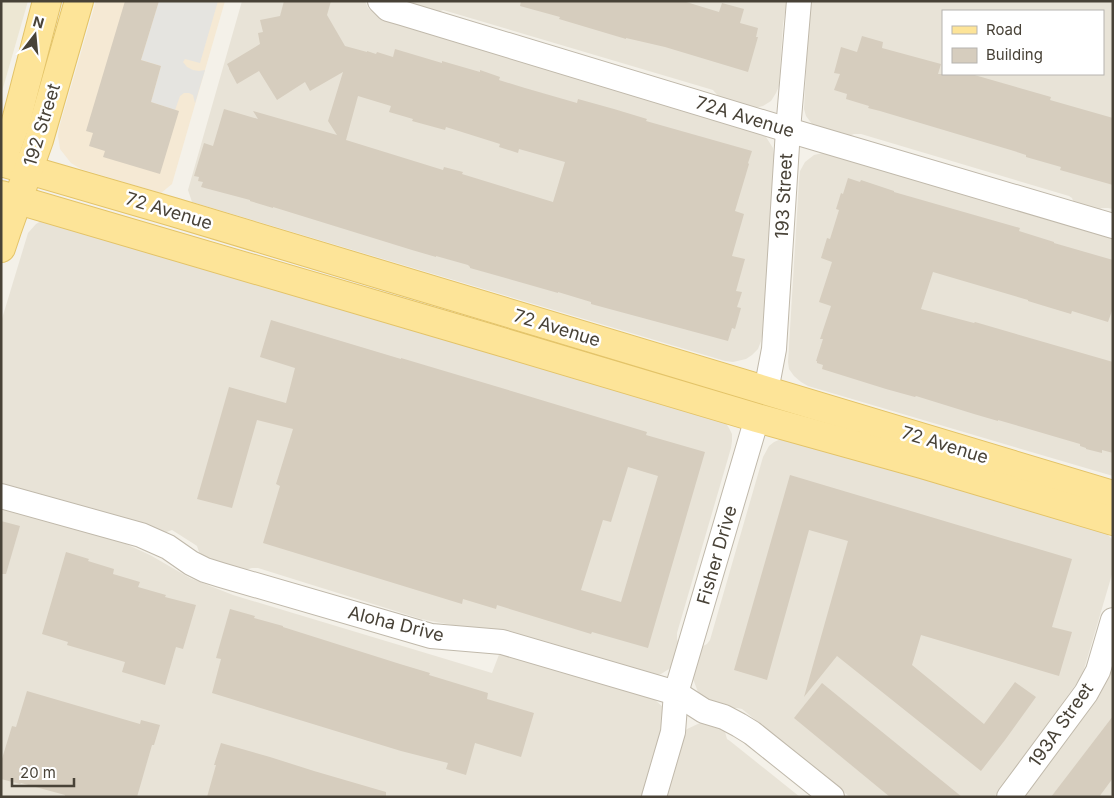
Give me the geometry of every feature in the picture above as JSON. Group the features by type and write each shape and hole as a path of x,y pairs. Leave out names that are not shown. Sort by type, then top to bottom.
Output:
{"main road":[{"name":"192 Street","path":"1,163 12,132 47,1"},
{"name":"192 Street","path":"1,248 9,198 28,170 39,140 79,1"},
{"name":"72 Avenue","path":"1,163 1113,495"},
{"name":"72 Avenue","path":"9,198 1113,521"},
{"path":"492,339 558,345 742,400 766,391"},
{"path":"757,418 780,410 948,460 1000,461"}],"street":[{"name":"193 Street","path":"766,391 774,348 788,130 799,1"},
{"name":"72A Avenue","path":"380,2 388,9 1113,226"},
{"name":"Fisher Drive","path":"654,797 673,732 676,693 757,418"},
{"name":"Aloha Drive","path":"1,496 141,536 168,547 205,570 240,581 431,636 502,642 676,693 704,711 724,717 739,725 832,797"},
{"name":"193A Street","path":"1009,797 1086,694 1098,671 1113,620"}],"shaded area":[{"path":"1,1 28,1 1,95"},
{"path":"96,1 225,1 172,184 161,193 81,169 71,163 60,149 59,128"},
{"path":"159,1 218,1 200,63 185,59 183,62 193,70 205,70 195,103 193,95 184,93 180,96 175,110 151,102 161,66 141,60"},
{"path":"242,1 365,1 368,8 385,20 759,133 766,137 773,148 774,155 763,332 758,349 746,359 733,362 725,361 192,202 188,190"},
{"path":"396,1 787,1 783,24 779,86 771,101 755,108 719,97 713,90 443,10 435,13"},
{"path":"810,1 1113,1 1113,209 1102,208 1096,211 1074,203 1069,196 861,134 849,136 820,130 806,116 804,109"},
{"path":"823,153 1113,237 1113,476 808,386 794,376 789,369 788,362 800,171 805,162 814,155"},
{"path":"47,219 725,422 732,434 731,448 677,633 679,644 673,665 661,674 651,676 462,627 421,619 258,568 245,570 222,563 202,555 197,546 172,530 161,534 1,486 1,322 28,233 36,224"},
{"path":"788,438 1100,529 1112,539 1113,571 1082,676 994,797 850,797 742,709 726,708 704,698 698,692 693,679 693,671 701,647 710,640 763,457 769,446 774,442"},
{"path":"1,505 113,538 150,555 190,578 233,595 492,673 500,652 654,699 664,708 666,720 643,797 1,797"},
{"path":"1113,654 1113,797 1023,797"},
{"path":"700,723 708,723 721,728 725,732 727,739 800,797 662,797 682,735 687,729"}],"building":[{"path":"125,1 159,1 141,60 161,66 151,102 179,111 160,174 103,157 105,151 89,146 93,133 86,131"},
{"path":"284,1 331,1 327,15 345,46 393,57 395,49 442,63 442,61 480,72 480,70 500,77 499,80 525,88 577,103 578,99 647,119 646,121 752,151 735,211 744,214 732,256 745,259 736,291 742,292 737,307 741,308 735,329 732,328 728,341 591,304 591,302 558,292 470,268 468,265 201,187 203,182 198,181 199,177 194,176 204,143 213,146 224,109 258,119 253,111 337,135 328,121 343,72 310,91 305,82 277,100 259,71 237,84 229,69 227,64 260,44 258,33 263,32 260,20 280,16","holes":["358,96 391,106 389,112 413,119 412,121 445,130 446,127 500,144 499,147 518,153 519,149 565,162 553,202 462,174 463,172 444,167 443,170 346,140"]},
{"path":"521,1 683,1 719,12 722,3 744,9 740,23 758,28 756,37 758,37 748,72 665,47 626,39 559,19 560,17 520,6"},
{"path":"862,36 883,42 882,48 941,64 938,74 974,75 1051,97 1050,100 1113,118 1113,185 1060,170 1061,167 1026,157 1026,155 1014,151 868,108 869,106 846,99 847,94 834,90 840,74 834,73 841,47 857,52"},
{"path":"848,178 860,182 861,180 894,192 1020,228 1019,231 1113,260 1113,308 1108,322 1072,311 1071,314 933,272 921,309 975,322 1113,362 1113,453 1102,450 1102,453 1086,449 1080,446 1080,444 822,369 823,365 816,361 823,339 820,339 831,306 819,302 832,262 821,258 827,238 830,239 839,210 836,209"},
{"path":"271,320 647,432 646,435 705,452 648,648 592,632 591,634 497,605 496,609 463,599 462,604 263,543 280,486 276,484 293,429 257,420 232,508 197,499 229,387 286,403 295,368 260,357","holes":["628,467 658,476 621,602 581,590 603,520 611,522"]},
{"path":"790,475 1072,559 1052,627 1072,632 1059,676 921,635 912,665 984,724 1015,682 1036,697 981,771 837,656 804,697 848,541 809,530 767,680 734,670"},
{"path":"1,521 20,526 6,574 1,574"},
{"path":"66,552 114,569 113,574 140,582 138,587 166,595 165,597 196,605 183,649 176,647 165,685 122,672 125,662 67,645 68,642 42,634"},
{"path":"230,609 430,673 429,675 488,693 487,699 534,713 521,757 475,743 466,775 446,769 448,763 401,751 212,693 221,659 216,658"},
{"path":"822,683 962,797 890,797 794,718"},
{"path":"27,691 140,724 141,720 160,725 154,745 152,745 137,797 65,797 65,795 1,779 1,762 12,726 16,727"},
{"path":"1113,716 1113,778 1099,797 1051,797"},
{"path":"221,743 386,792 386,797 207,797"}]}
